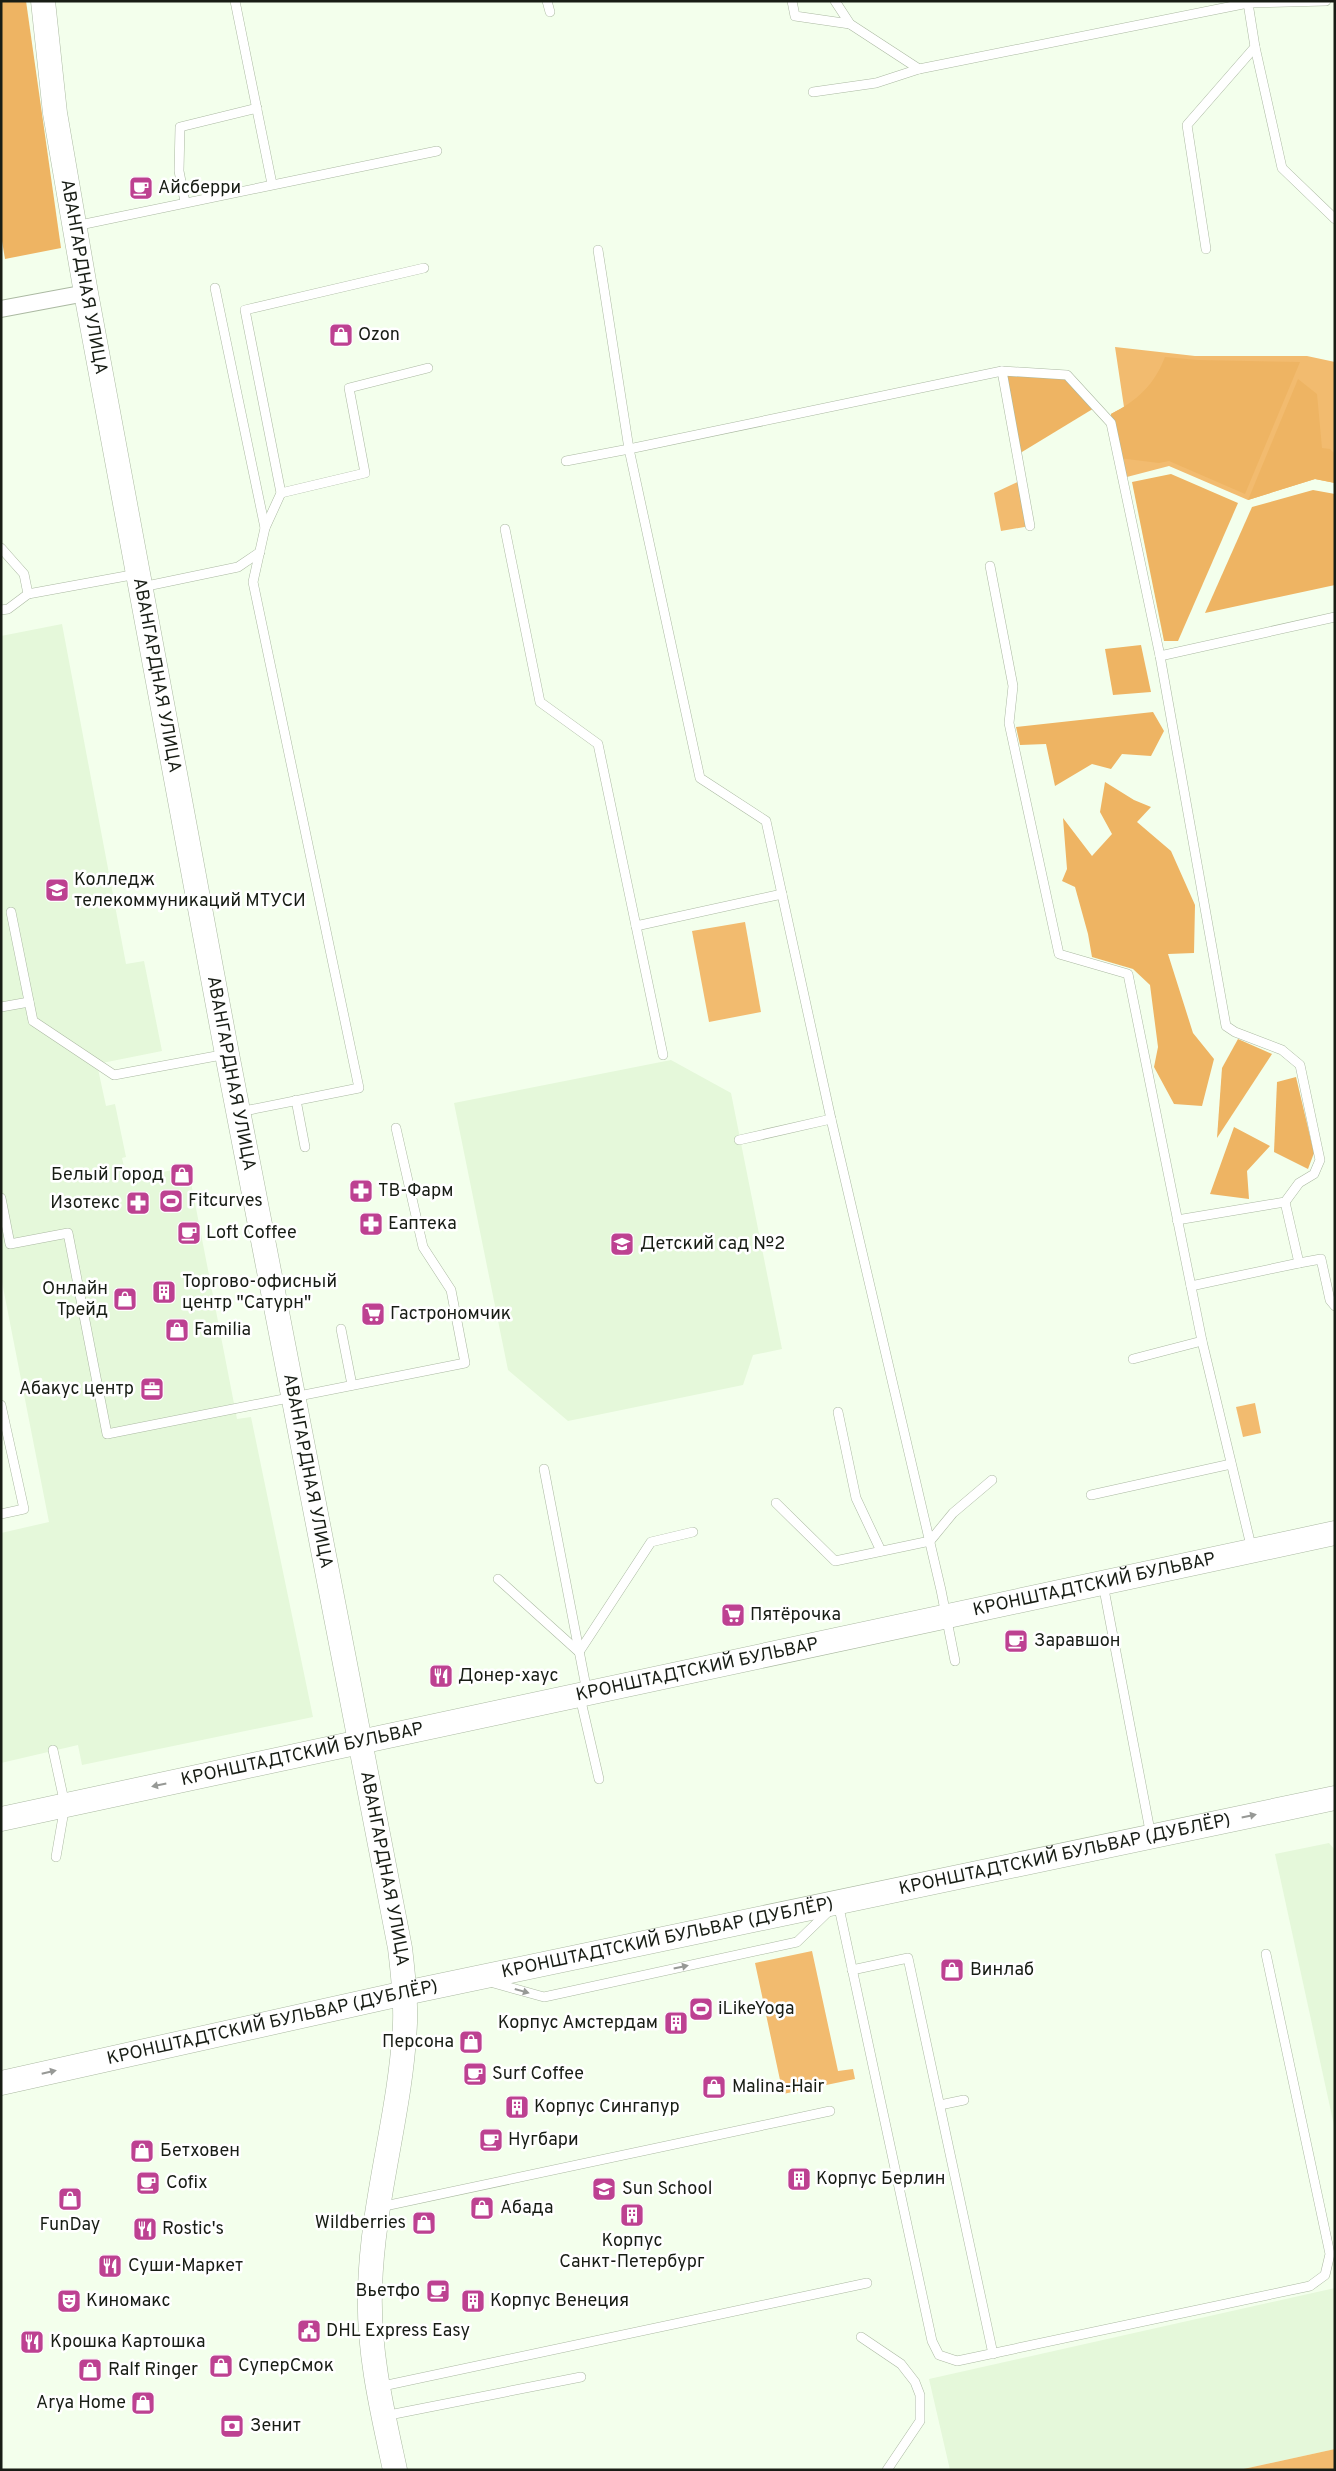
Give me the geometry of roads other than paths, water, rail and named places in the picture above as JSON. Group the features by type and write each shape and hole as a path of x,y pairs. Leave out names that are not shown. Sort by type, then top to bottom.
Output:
{"main road":[{"name":"АВАНГАРДНАЯ УЛИЦА","path":"43,1 55,113 86,293 141,580 227,1054 295,1397 400,1948 405,1993 404,2039 379,2207 370,2290 371,2342 377,2387 396,2470"},
{"name":"КРОНШТАДТСКИЙ БУЛЬВАР","path":"1,1819 1335,1533"},
{"name":"КРОНШТАДТСКИЙ БУЛЬВАР (ДУБЛЁР)","path":"1,2083 475,1978 1335,1798"}],"street":[{"path":"1,309 86,293"}],"lane":[{"path":"235,1 272,184"},
{"path":"547,1 550,12"},
{"path":"792,1 796,16 850,24"},
{"path":"835,1 850,24 919,69"},
{"path":"813,92 876,83 919,69 1248,2 1326,1"},
{"path":"1248,2 1255,47 1282,168 1335,219"},
{"path":"1206,249 1186,125 1255,47"},
{"path":"185,202 179,171 180,127 257,108"},
{"path":"74,226 437,151"},
{"path":"598,250 629,449 700,778 766,821 831,1120 930,1541 955,1662"},
{"path":"239,1112 359,1088 253,582 266,528 282,493 245,310 424,268"},
{"path":"215,288 266,528"},
{"path":"282,493 365,473 349,388 428,368"},
{"path":"1002,371 1030,526"},
{"path":"566,461 1002,371 1067,375 1111,422 1160,656 1226,1026 1235,1032 1282,1050 1300,1064 1320,1160 1314,1174 1299,1183 1285,1202 1177,1220"},
{"path":"505,529 540,702 598,744 663,1055"},
{"path":"1,548 24,574 28,594"},
{"path":"1,610 8,608 28,594 238,567 260,552"},
{"path":"990,566 1013,686 1009,723 1059,954 1128,974 1190,1286 1252,1551"},
{"path":"1160,656 1335,618"},
{"path":"636,926 782,894"},
{"path":"11,912 33,1021 114,1075 227,1054"},
{"path":"1,1007 29,1002"},
{"path":"296,1100 305,1148"},
{"path":"739,1140 831,1120"},
{"path":"1,1198 10,1244 68,1233 107,1434 465,1363 452,1290 423,1247 396,1128"},
{"path":"1285,1202 1299,1263"},
{"path":"1190,1286 1321,1258 1330,1300 1335,1306"},
{"path":"341,1329 352,1385"},
{"path":"1133,1359 1202,1341"},
{"path":"1,1405 24,1509 1,1514"},
{"path":"838,1412 856,1498 881,1551"},
{"path":"1091,1495 1231,1464"},
{"path":"544,1469 579,1652 583,1693 599,1779"},
{"path":"776,1503 835,1561 930,1541 953,1513 992,1480"},
{"path":"579,1652 650,1542 692,1532"},
{"path":"498,1579 579,1652"},
{"path":"1103,1583 1151,1837"},
{"path":"53,1750 64,1805 56,1858"},
{"path":"838,1902 932,2341 939,2355 957,2362 1310,2286 1325,2275 1330,2254 1266,1954"},
{"path":"475,1978 544,1997 797,1942 838,1902"},
{"path":"852,1970 908,1958 993,2354"},
{"path":"940,2105 964,2100"},
{"path":"379,2207 830,2111"},
{"path":"377,2387 867,2283"},
{"path":"861,2337 902,2364 915,2382 920,2394 920,2422 887,2470"},
{"path":"384,2416 581,2377"}],"place":[{"name":"Айсберри","path":"141,188"},
{"name":"Ozon","path":"341,335"},
{"name":"Колледж телекоммуникаций МТУСИ","path":"57,890"},
{"name":"Белый Город","path":"182,1175"},
{"name":"ТВ-Фарм","path":"361,1191"},
{"name":"Fitcurves","path":"171,1201"},
{"name":"Изотекс","path":"138,1203"},
{"name":"Еаптека","path":"371,1224"},
{"name":"Loft Coffee","path":"189,1233"},
{"name":"Детский сад №2","path":"622,1244"},
{"name":"Торгово-офисный центр \"Сатурн\"","path":"164,1292"},
{"name":"Онлайн Трейд","path":"125,1299"},
{"name":"Гастрономчик","path":"373,1314"},
{"name":"Familia","path":"177,1330"},
{"name":"Абакус центр","path":"152,1389"},
{"name":"Пятёрочка","path":"733,1615"},
{"name":"Заравшон","path":"1016,1641"},
{"name":"Донер-хаус","path":"441,1676"},
{"name":"Винлаб","path":"952,1970"},
{"name":"iLikeYoga","path":"701,2009"},
{"name":"Корпус Амстердам","path":"676,2023"},
{"name":"Персона","path":"471,2042"},
{"name":"Surf Coffee","path":"475,2074"},
{"name":"Malina-Hair","path":"714,2087"},
{"name":"Корпус Сингапур","path":"517,2107"},
{"name":"Нугбари","path":"491,2140"},
{"name":"Бетховен","path":"142,2151"},
{"name":"Корпус Берлин","path":"799,2179"},
{"name":"Cofix","path":"148,2183"},
{"name":"Sun School","path":"604,2189"},
{"name":"FunDay","path":"70,2199"},
{"name":"Абада","path":"482,2208"},
{"name":"Корпус Санкт-Петербург","path":"632,2215"},
{"name":"Wildberries","path":"424,2223"},
{"name":"Rostic's","path":"145,2229"},
{"name":"Суши-Маркет","path":"110,2266"},
{"name":"Вьетфо","path":"438,2291"},
{"name":"Киномакс","path":"69,2301"},
{"name":"Корпус Венеция","path":"473,2301"},
{"name":"DHL Express Easy","path":"309,2331"},
{"name":"Крошка Картошка","path":"32,2342"},
{"name":"СуперСмок","path":"221,2366"},
{"name":"Ralf Ringer","path":"90,2370"},
{"name":"Arya Home","path":"143,2403"},
{"name":"Зенит","path":"232,2426"}]}
